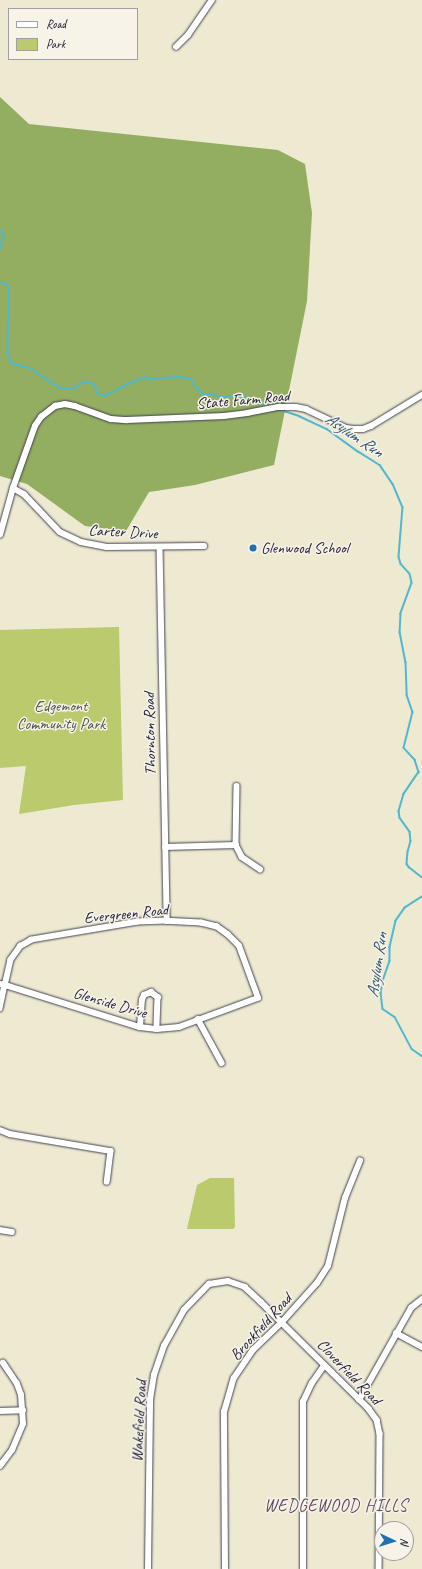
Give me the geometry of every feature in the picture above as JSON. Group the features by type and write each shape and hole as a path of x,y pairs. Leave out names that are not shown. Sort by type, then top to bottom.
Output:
{"street":[{"path":"176,48 183,41 212,0"},
{"name":"State Farm Road","path":"12,488 35,426 41,417 56,406 65,404 111,419 127,420 224,416 247,414 279,407 296,407 306,409 346,428 363,429 422,395"},
{"path":"0,535 12,488"},
{"name":"Carter Drive","path":"12,488 24,494 60,532 81,542 106,547 204,546"},
{"name":"Thornton Road","path":"160,547 167,921"},
{"path":"237,786 236,844 242,857 260,869"},
{"path":"165,847 236,844"},
{"name":"Evergreen Road","path":"0,1008 2,985 11,960 21,946 32,940 138,922 167,921 202,923 216,927 228,935 239,946 258,998"},
{"name":"Glenside Drive","path":"2,985 140,1027 157,1029 179,1027 258,998"},
{"path":"140,1027 142,1000 144,995 151,992 158,997 157,1029"},
{"path":"198,1019 222,1063"},
{"path":"0,1130 10,1134 111,1150 107,1182"},
{"name":"Brookfield Road","path":"225,1569 224,1412 234,1378 253,1350 282,1322 318,1283 328,1266 345,1198 360,1161"},
{"path":"0,1230 12,1232"},
{"name":"Wakefield Road","path":"148,1569 150,1400 154,1375 172,1330 184,1310 208,1284 228,1281 245,1287 282,1322"},
{"path":"359,1400 410,1308 422,1299"},
{"name":"Cloverfield Road","path":"282,1322 324,1366 369,1409 377,1420 380,1434 379,1569"},
{"path":"396,1333 422,1347"},
{"path":"0,1466 12,1450 19,1437 23,1424 23,1410 17,1384 3,1363"},
{"path":"303,1569 303,1402 312,1383 324,1366"},
{"path":"0,1411 23,1410"}],"green space":[{"path":"0,97 29,124 278,150 305,164 312,213 307,301 274,465 195,485 149,492 126,531 85,526 27,484 0,476"},
{"name":"Edgemont Community Park","path":"119,627 123,800 74,805 19,814 26,766 0,768 0,630"},
{"path":"210,1178 234,1178 235,1227 233,1229 187,1229 197,1185"}],"waterway":[{"name":"Asylum Run","path":"0,230 4,236 0,249"},
{"name":"Asylum Run","path":"0,282 6,284 9,289 8,354 11,362 30,368 60,388 74,388 81,383 88,382 95,385 98,393 105,396 129,383 146,377 150,379 180,377 191,379 199,391 204,394 254,399 269,407"},
{"name":"Asylum Run","path":"278,409 299,416 327,429 380,465 393,484 403,507 399,557 401,564 410,574 412,583 401,614 400,632 406,662 407,695 413,712 404,748 415,760 419,772 404,794 399,811 400,818 410,832 411,841 407,864 422,877"},
{"name":"Asylum Run","path":"422,897 405,908 396,921 390,947 390,961 383,981 381,993 383,1009 395,1017 412,1049 422,1056"}],"place":[{"name":"Glenwood School","path":"253,548"}],"district":[{"name":"WEDGEWOOD HILLS","path":"336,1506"}]}
